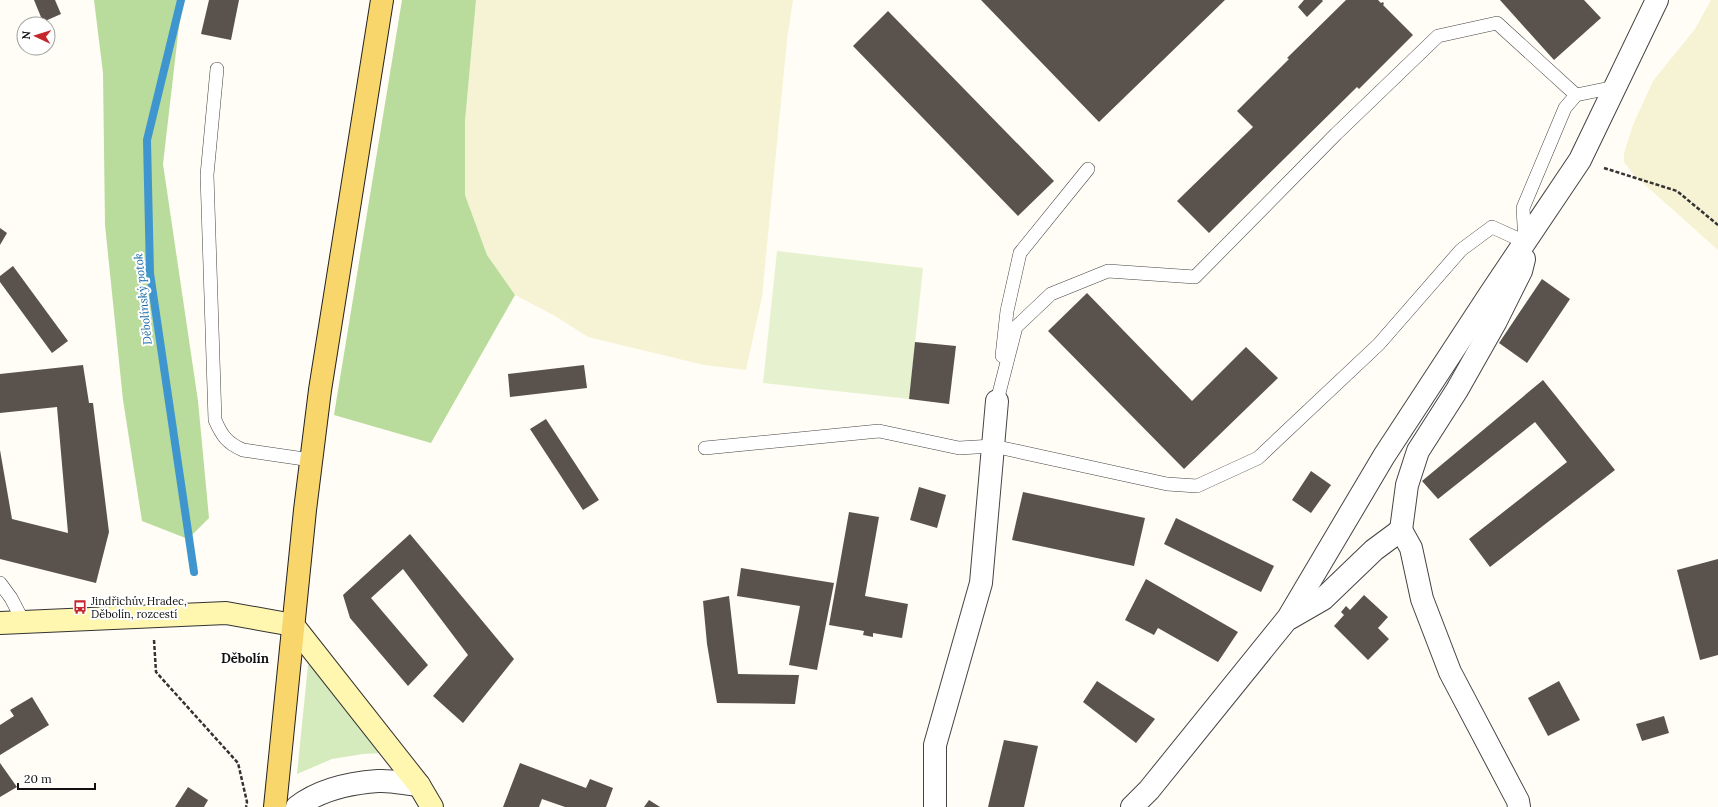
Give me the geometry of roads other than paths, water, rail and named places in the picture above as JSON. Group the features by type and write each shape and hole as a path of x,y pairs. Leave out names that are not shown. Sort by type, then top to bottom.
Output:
{"main road":[{"path":"275,807 293,625 320,390 382,0"}],"street":[{"path":"1132,807 1149,790 1288,618 1384,456 1580,160 1657,0"},
{"path":"1519,807 1514,794 1450,672 1422,599 1411,548 1401,530 1407,485 1418,451 1457,390 1496,321 1521,271 1528,237"},
{"path":"935,807 935,745 981,583 997,401"},
{"path":"1288,618 1323,599 1374,550 1401,530"},
{"path":"0,623 226,613 293,625 419,785 432,807"},
{"path":"296,807 305,801 341,786 380,781 419,785"}],"lane":[{"path":"997,401 1016,327 1051,294 1108,271 1195,277 1336,134 1438,36 1497,23 1576,95"},
{"path":"217,69 207,175 215,420 222,435 233,446 243,450 311,460"},
{"path":"705,448 879,431 959,448 993,446 1167,484 1197,486 1258,458 1379,344 1461,250 1492,228 1528,237 1523,208 1565,108 1576,95 1615,87"},
{"path":"997,401 1007,311 1020,253 1088,169"},
{"path":"0,583 11,598 23,621"}],"waterway":[{"name":"Děbolínský potok","path":"181,0 147,140 150,273 194,572"}],"place":[{"name":"Jindřichův Hradec, Děbolín, rozcestí","path":"80,607"}],"district":[{"name":"Děbolín","path":"245,658"}]}
